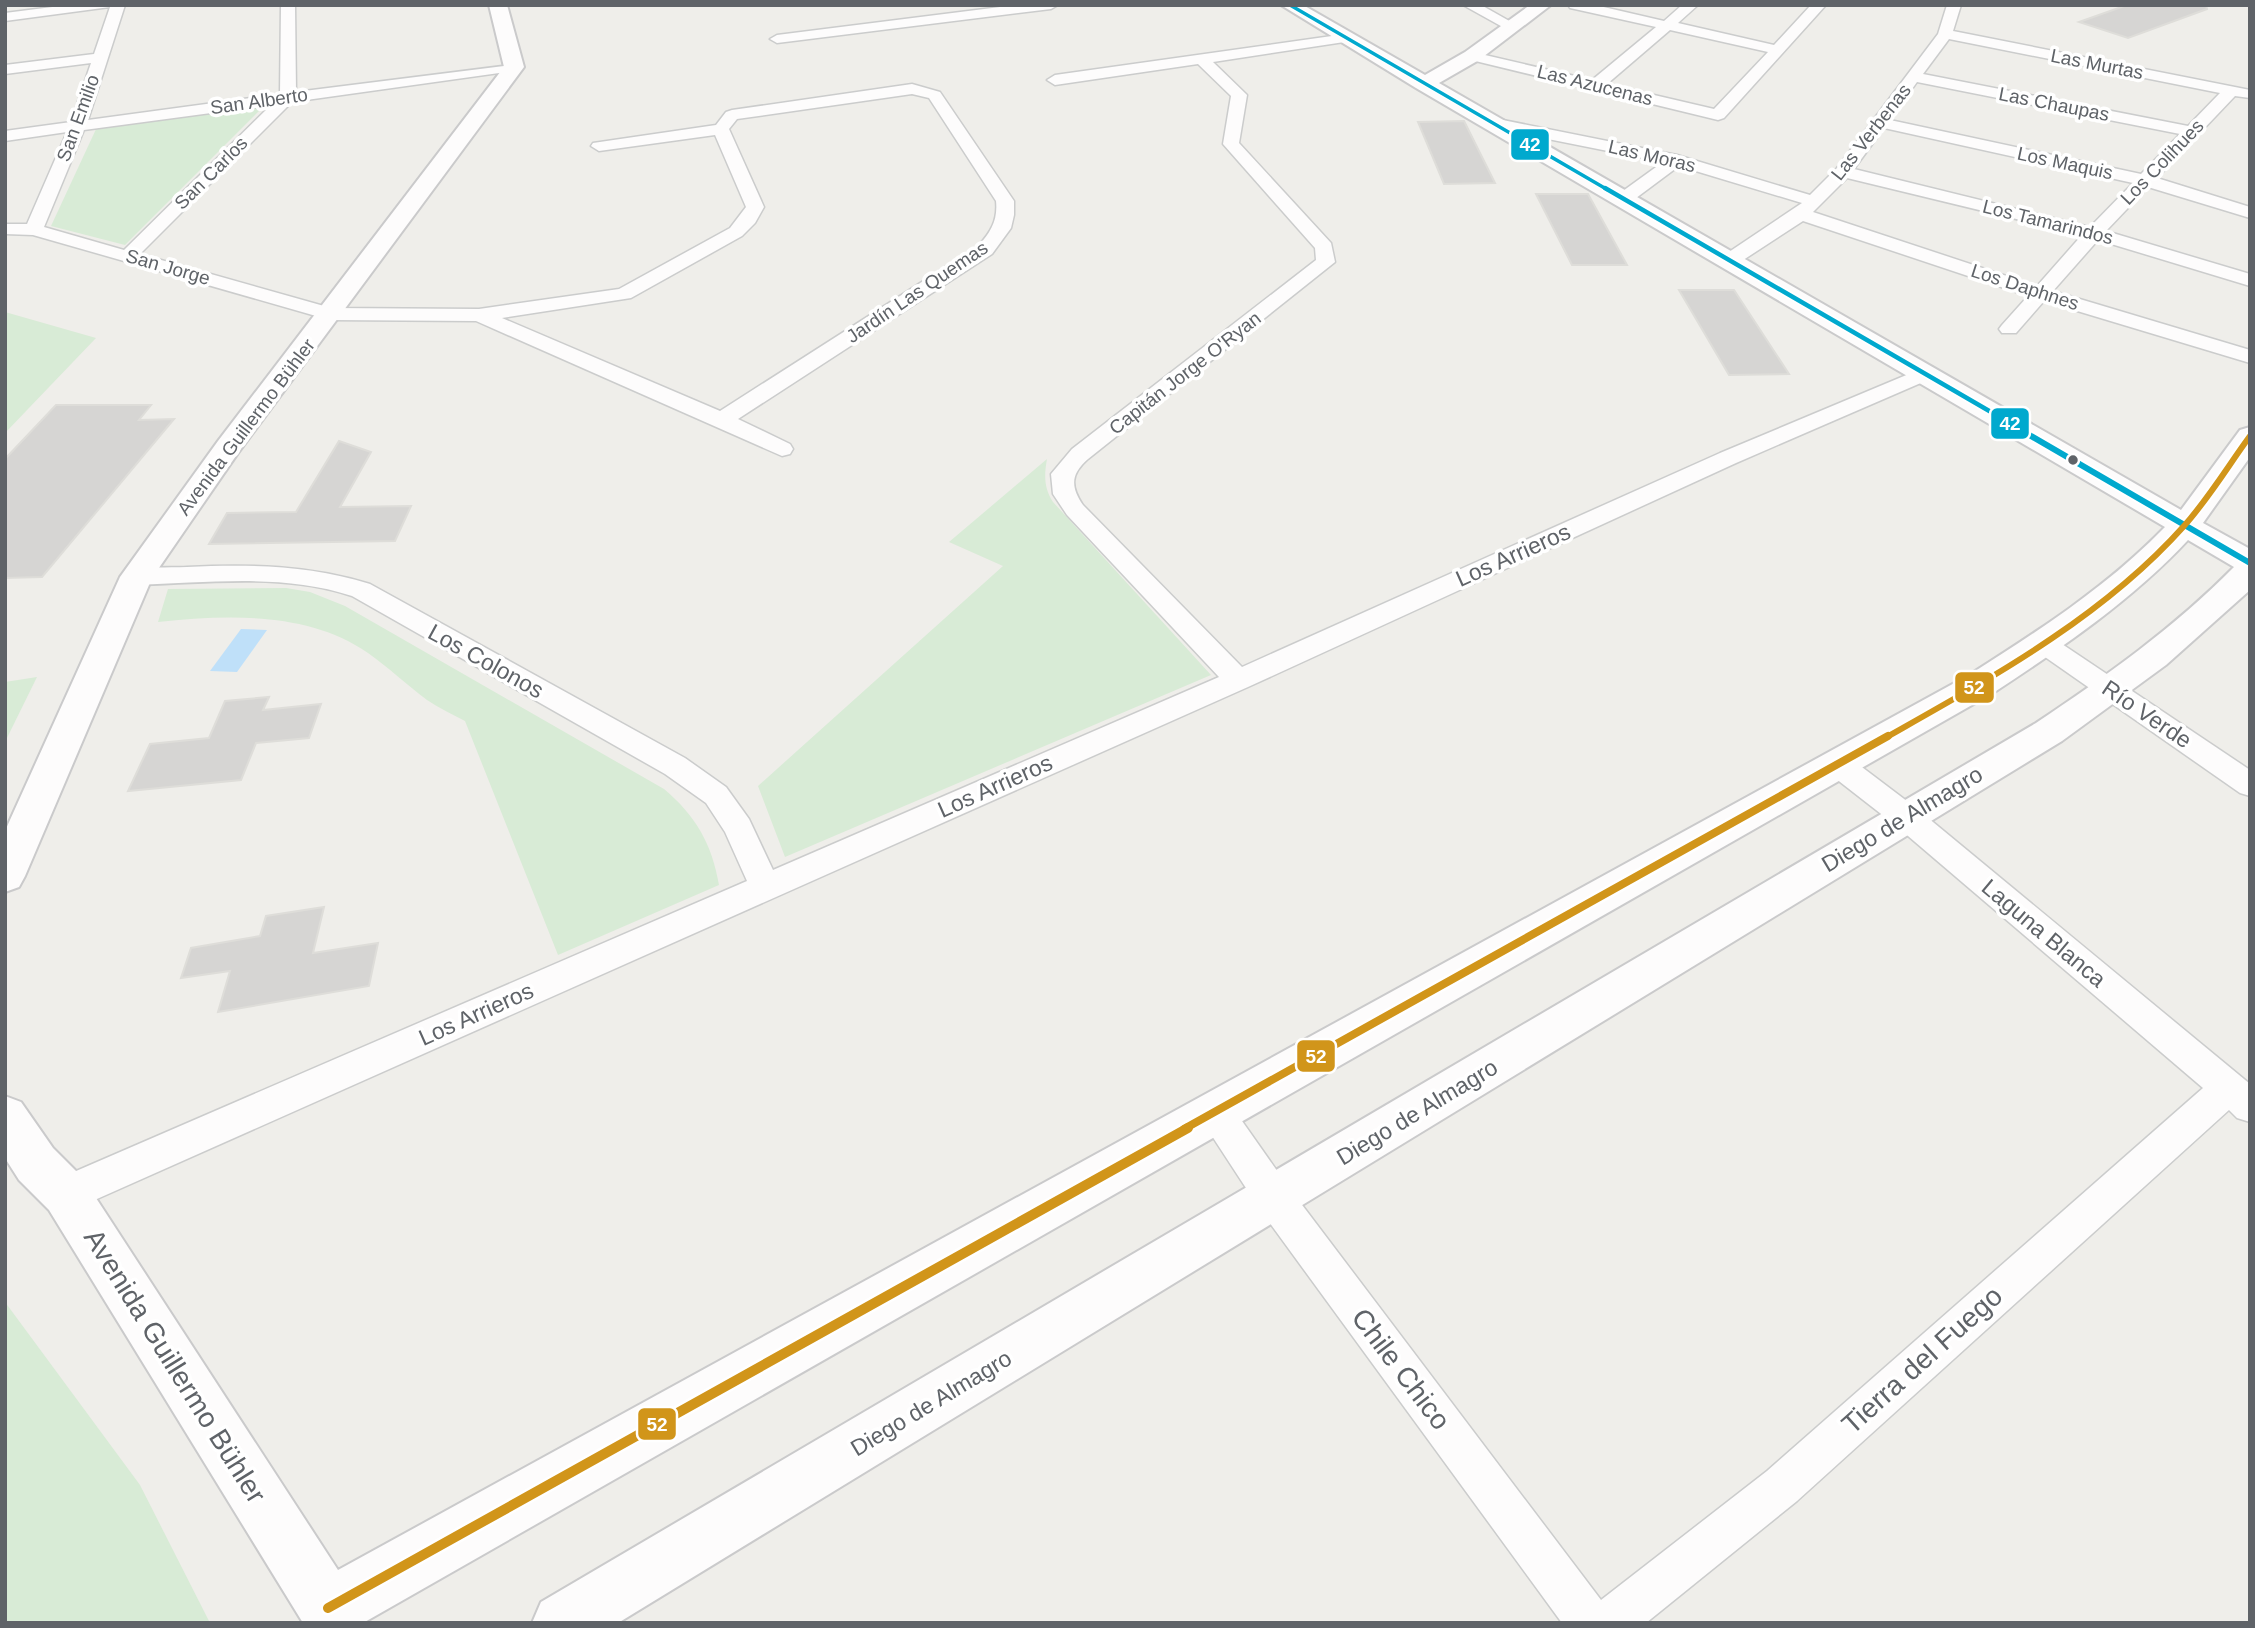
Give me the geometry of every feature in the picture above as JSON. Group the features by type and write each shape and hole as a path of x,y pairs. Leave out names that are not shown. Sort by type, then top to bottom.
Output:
{"main road":[{"path":"498,5 514,67"},
{"path":"1290,5 2250,563"},
{"path":"1423,83 1472,55 1542,5"},
{"name":"Avenida Guillermo Bühler","path":"5,876 136,577 228,447 514,67"},
{"path":"331,1615 1214,1113 1981,684 2099,604 2147,564 2185,526 2250,436"},
{"name":"Diego de Almagro","path":"562,1623 1274,1199 1905,816 2049,732 2112,690 2178,639 2217,605 2250,570"},
{"name":"Avenida Guillermo Bühler","path":"5,1117 36,1164 66,1194 331,1615"}],"street":[{"path":"5,17 105,5"},
{"name":"San Emilio","path":"34,230 78,126 118,5"},
{"path":"288,5 288,97"},
{"path":"777,39 880,24 1051,5"},
{"path":"1470,5 1513,27"},
{"path":"1574,5 1778,50 1819,5"},
{"path":"1596,85 1691,5"},
{"name":"Las Verbenas","path":"1727,261 1807,207 1843,172 1945,34 1954,5"},
{"path":"859,12 880,24"},
{"name":"Las Murtas","path":"1945,34 2241,92"},
{"path":"1055,80 1346,38"},
{"name":"Las Azucenas","path":"1472,55 1718,115 1778,50"},
{"path":"5,70 99,58"},
{"name":"Capitán Jorge O'Ryan","path":"1202,59 1239,95 1231,144 1324,247 1326,262 1080,454 1066,467 1060,483 1061,491 1075,510 1238,680"},
{"name":"San Alberto","path":"5,135 514,67"},
{"name":"Las Chaupas","path":"1914,76 2193,132"},
{"name":"Jardín Las Quemas","path":"598,146 722,129 732,115 912,89 935,95 1000,192 1007,211 1001,230 985,250 722,420"},
{"name":"Los Colihues","path":"2009,329 2039,293 2145,180 2193,132 2241,92"},
{"name":"San Carlos","path":"129,255 288,97"},
{"name":"Las Moras","path":"1488,122 1677,160 1807,207"},
{"name":"Los Maquis","path":"1879,122 2145,180 2250,213"},
{"path":"330,314 479,315 624,294 736,232 749,219 755,206 722,129"},
{"path":"1622,200 1677,160"},
{"name":"Los Tamarindos","path":"1843,172 2094,233 2250,280"},
{"name":"Los Daphnes","path":"1807,207 2039,293 2250,357"},
{"name":"San Jorge","path":"5,229 34,230 330,314"},
{"path":"479,315 722,420 782,449"},
{"name":"Los Arrieros","path":"66,1194 1238,680 1692,474 1923,374"},
{"name":"Los Colonos","path":"136,577 297,575 328,579 361,590 675,766 716,795 738,827 765,887"},
{"name":"Río Verde","path":"2043,644 2250,785"},
{"name":"Laguna Blanca","path":"1836,764 1905,816 2239,1097"},
{"name":"Tierra del Fuego","path":"1608,1623 1782,1486 2239,1097"},
{"name":"Chile Chico","path":"1214,1113 1274,1199 1590,1623"}],"green space":[{"path":"264,106 125,245 51,226 97,127"},
{"path":"5,312 96,338 5,433"},
{"path":"1047,459 1046,482 1053,502 1211,675 785,857 758,786 1003,566 949,542"},
{"path":"286,588 310,592 345,606 664,789 694,820 701,832 712,856 719,885 558,955 465,721 427,700 368,653 345,639 320,629 266,619 211,618 158,622 168,589"},
{"path":"37,677 5,742 5,682"},
{"path":"5,1302 140,1485 210,1623 5,1623"}],"water":[{"path":"241,629 267,630 237,672 210,671"}],"building":[{"path":"2127,5 2206,5 2207,9 2128,38 2079,22"},
{"path":"1464,121 1495,183 1444,184 1418,122"},
{"path":"1536,194 1588,194 1627,265 1572,265"},
{"path":"1679,290 1734,290 1789,374 1729,375"},
{"path":"56,405 151,405 139,420 174,419 42,577 5,578 5,459"},
{"path":"339,441 371,452 340,507 411,506 395,541 209,544 227,513 296,512"},
{"path":"269,697 263,710 321,704 309,738 256,743 241,780 128,791 150,744 209,738 225,701"},
{"path":"324,907 313,953 378,943 369,986 218,1012 230,971 181,978 191,948 260,936 266,916"}],"transit line":[{"name":"42","path":"1290,5 2250,563"},
{"name":"52","path":"328,1608 1981,684 2062,631 2138,572 2192,516 2250,436"}]}
